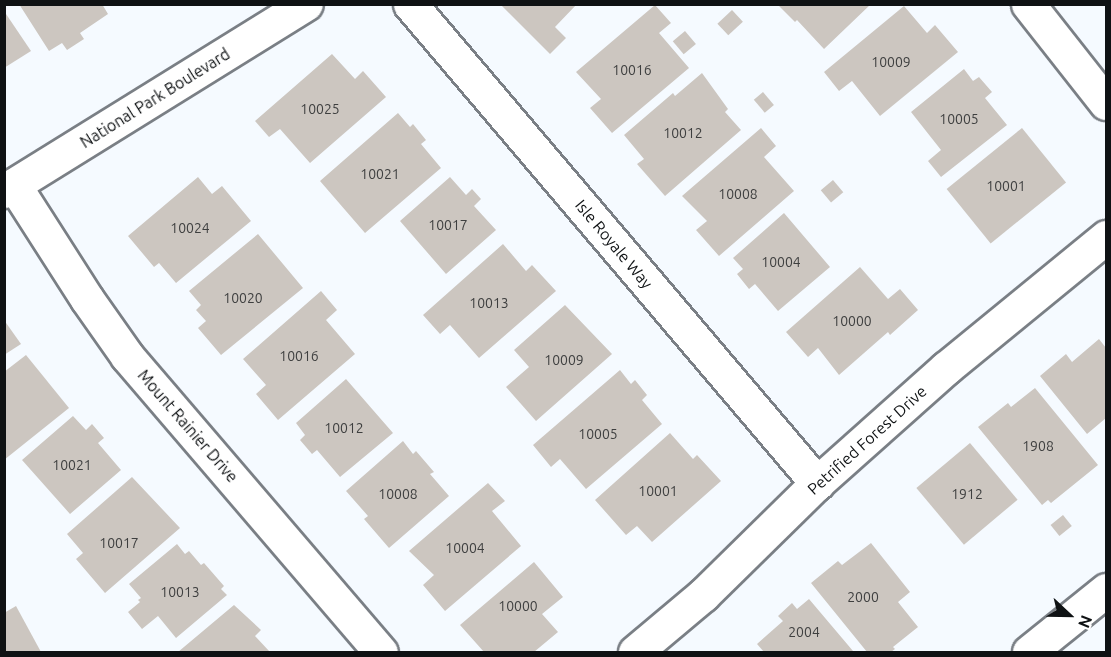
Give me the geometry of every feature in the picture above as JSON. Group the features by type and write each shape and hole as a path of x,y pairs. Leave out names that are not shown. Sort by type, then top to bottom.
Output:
{"street":[{"name":"National Park Boulevard","path":"9,188 306,4"},
{"name":"Isle Royale Way","path":"410,4 817,483"},
{"path":"1028,4 1107,103"},
{"name":"Mount Rainier Drive","path":"9,188 127,356 381,652"},
{"name":"Petrified Forest Drive","path":"635,652 703,595 817,483 946,368 1107,237"},
{"path":"1029,652 1107,590"}],"building":[{"path":"19,4 102,4 108,14 80,33 84,39 67,50 62,43 49,51"},
{"path":"500,4 577,4 555,27 566,38 550,54"},
{"path":"777,4 871,4 824,49 797,20 795,22"},
{"path":"655,5 671,23 659,33 689,68 612,133 590,108 601,99 576,72"},
{"path":"904,6 927,33 935,25 958,52 880,116 852,81 839,91 824,72"},
{"path":"732,10 743,22 728,35 717,24"},
{"path":"4,11 31,51 4,68"},
{"path":"685,31 696,44 684,54 673,41"},
{"path":"332,54 355,79 363,71 386,97 310,163 280,129 269,137 255,121"},
{"path":"964,69 973,81 979,77 992,92 985,98 1007,125 941,177 928,161 941,150 911,112"},
{"path":"702,73 728,109 725,112 741,130 665,196 637,164 644,159 624,135 673,93 675,96"},
{"path":"763,92 774,105 765,113 754,100"},
{"path":"398,113 410,127 413,124 426,140 421,144 441,168 365,233 320,181"},
{"path":"761,128 776,146 764,157 794,191 719,256 696,230 707,221 682,196"},
{"path":"1022,128 1066,182 991,243 947,189"},
{"path":"198,177 212,194 222,186 251,221 176,283 159,263 154,267 128,236"},
{"path":"450,177 466,195 472,189 481,199 474,206 496,230 446,274 400,221"},
{"path":"833,180 843,192 831,203 821,190"},
{"path":"784,213 830,267 778,311 755,284 749,289 737,274 743,269 733,258"},
{"path":"258,234 303,288 221,355 198,328 206,321 196,310 201,305 189,291"},
{"path":"503,244 526,271 532,265 556,291 479,358 450,325 440,334 423,315"},
{"path":"860,267 888,299 900,289 918,310 890,335 888,332 839,375 818,348 808,357 786,332"},
{"path":"321,291 337,310 326,320 355,354 278,420 256,394 266,385 243,359"},
{"path":"565,305 612,354 536,421 506,387 529,367 514,350"},
{"path":"4,320 21,344 4,355"},
{"path":"1099,339 1106,348 1106,418 1087,434 1040,376 1066,354 1072,362"},
{"path":"26,355 69,408 4,460 4,372"},
{"path":"620,370 631,384 635,380 647,395 642,400 662,424 586,489 560,459 551,467 533,445"},
{"path":"346,379 393,433 340,477 317,450 312,454 300,440 305,435 296,423"},
{"path":"1035,388 1098,465 1051,503 1048,500 1042,505 978,427 1008,403 1011,407"},
{"path":"73,416 86,430 92,424 104,438 98,443 121,470 70,514 22,460"},
{"path":"670,433 693,459 697,455 721,481 652,542 637,526 626,535 595,500"},
{"path":"403,441 413,454 416,451 434,472 430,474 449,496 389,548 364,519 368,516 346,491"},
{"path":"970,443 1018,500 964,545 916,488"},
{"path":"132,477 180,528 105,593 76,559 83,553 67,534"},
{"path":"488,483 505,501 492,511 521,546 445,611 423,585 434,575 409,551"},
{"path":"1063,515 1072,526 1059,536 1051,525"},
{"path":"871,543 910,592 898,602 918,627 893,647 895,649 891,652 867,652 811,583 838,561 842,565"},
{"path":"177,544 185,554 189,551 201,565 204,563 224,586 221,589 227,595 176,638 158,616 142,629 128,612 140,602 138,600 141,598 129,584"},
{"path":"534,562 563,597 542,614 558,632 534,652 484,652 460,625"},
{"path":"809,599 853,651 764,652 757,644 783,621 778,616 792,603 797,609"},
{"path":"234,605 261,630 255,636 270,652 178,652"},
{"path":"16,606 41,652 4,652 4,613"}]}
